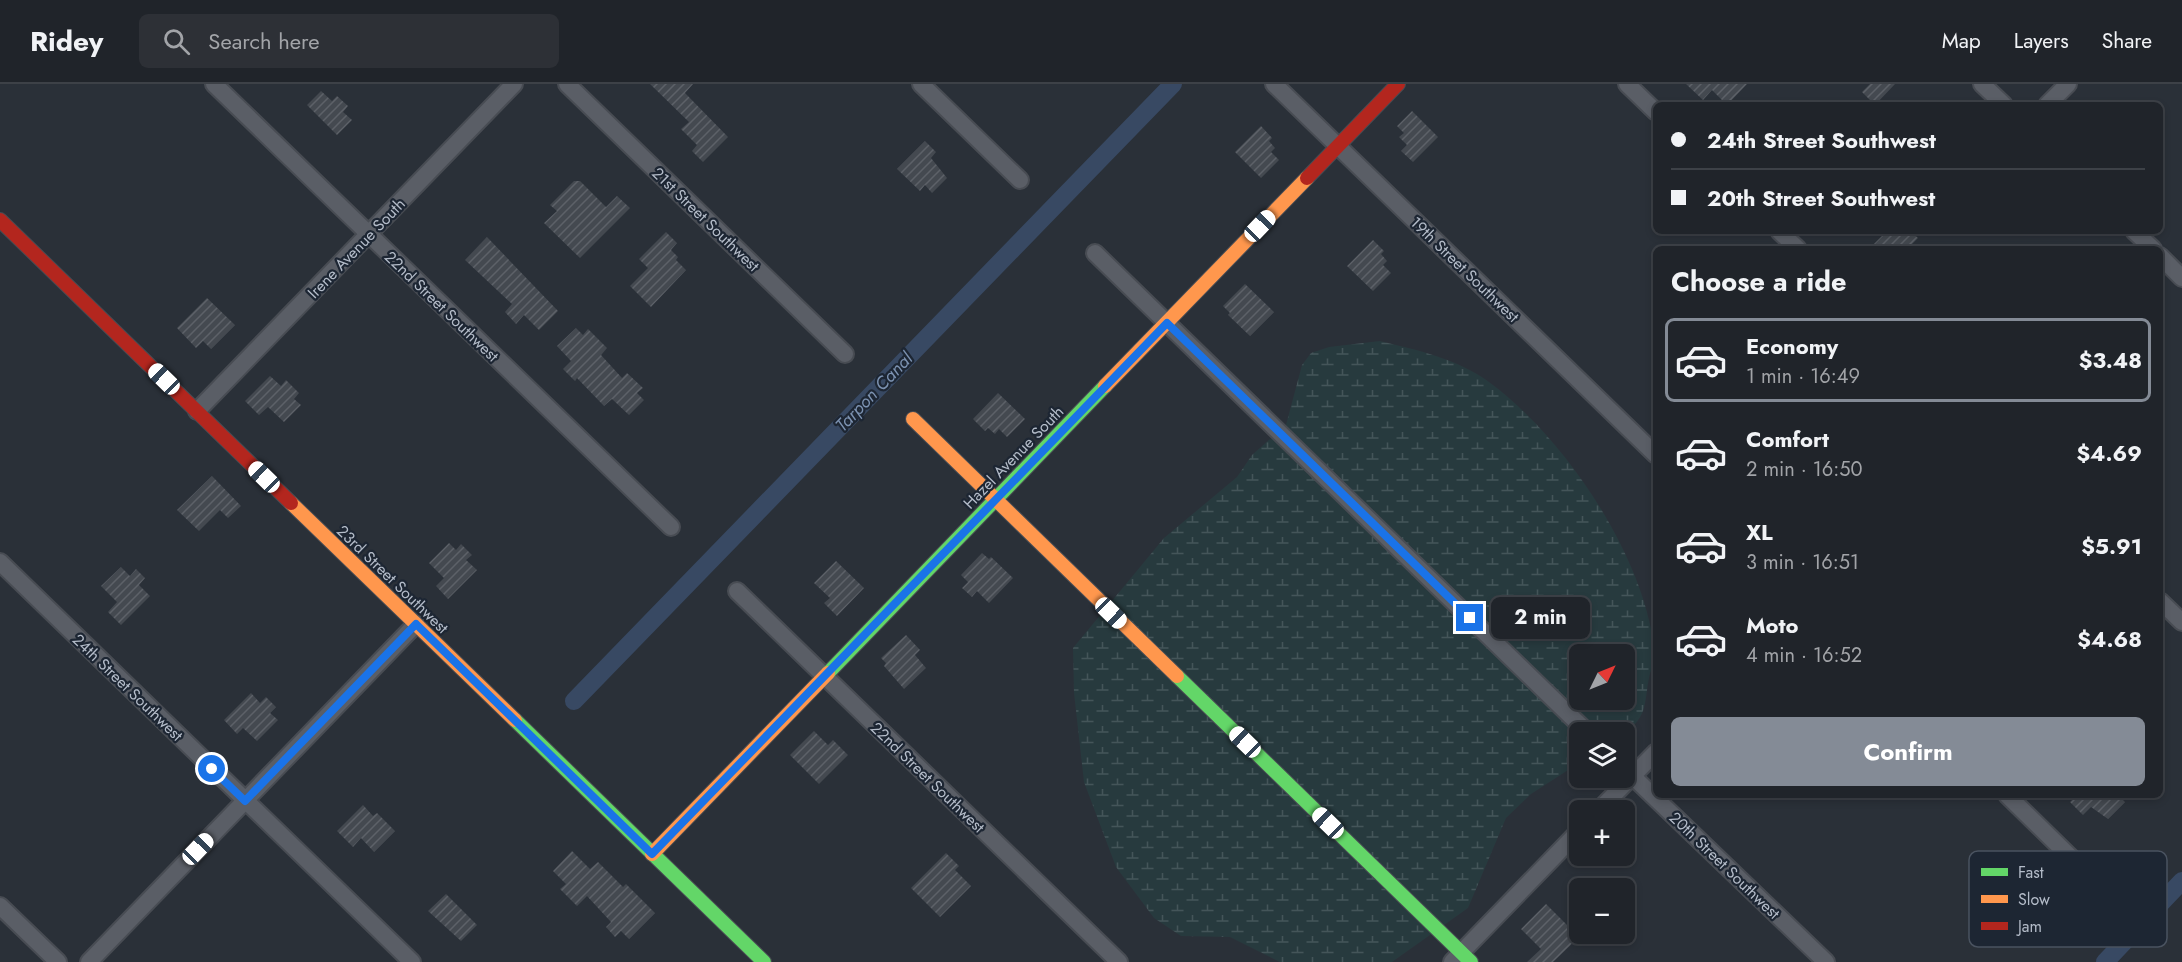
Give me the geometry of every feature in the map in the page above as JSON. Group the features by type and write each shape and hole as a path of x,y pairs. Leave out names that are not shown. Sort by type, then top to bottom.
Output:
{"street":[{"name":"22nd Street Southwest","path":"214,84 671,527"},
{"name":"Irene Avenue South","path":"197,411 514,84"},
{"name":"21st Street Southwest","path":"567,84 845,354"},
{"path":"921,84 1020,180"},
{"name":"19th Street Southwest","path":"1275,84 1653,452"},
{"name":"Hazel Avenue South","path":"652,854 1398,84"},
{"path":"1628,84 1653,109"},
{"path":"1982,84 2001,102"},
{"path":"2050,102 2068,84"},
{"name":"23rd Street Southwest","path":"0,220 764,962"},
{"path":"1782,234 1794,246"},
{"path":"2137,234 2147,246"},
{"path":"1095,253 1577,722"},
{"path":"2163,261 2182,278"},
{"path":"914,419 1461,959 1569,842"},
{"name":"24th Street Southwest","path":"0,562 412,962"},
{"name":"22nd Street Southwest","path":"737,591 1119,962"},
{"path":"2163,604 2182,622"},
{"path":"89,962 416,624"},
{"path":"1635,767 1653,754"},
{"name":"20th Street Southwest","path":"1635,779 1653,796"},
{"path":"1607,800 1616,788"},
{"name":"20th Street Southwest","path":"1655,798 1826,962"},
{"path":"2010,798 2064,851"},
{"path":"0,906 58,962"}],"green space":[{"path":"1380,341 1451,361 1489,382 1517,405 1545,434 1596,500 1634,574 1647,611 1653,645 1653,663 1644,708 1638,721 1635,724 1635,722 1569,722 1569,769 1531,794 1506,818 1468,908 1392,962 1280,962 1230,937 1181,936 1154,918 1116,867 1084,782 1074,693 1073,648 1164,538 1237,477 1252,455 1286,425 1302,365 1311,353 1329,347"}],"building":[{"path":"650,84 693,84 685,93 728,137 703,162 692,151 697,145 681,129 689,122"},
{"path":"1686,84 1747,84 1730,102 1724,102 1712,90 1703,100"},
{"path":"1870,84 1895,84 1878,102 1872,102 1862,92"},
{"path":"321,91 332,101 337,96 348,106 343,112 352,120 337,135 307,105"},
{"path":"1412,111 1438,137 1413,162 1401,151 1407,145 1399,137 1404,133 1397,126"},
{"path":"1261,126 1272,138 1269,141 1275,148 1271,152 1279,160 1261,178 1235,152"},
{"path":"925,141 936,152 931,158 947,178 932,193 925,185 920,191 897,169"},
{"path":"574,181 580,181 606,207 617,196 630,208 580,258 544,223 557,211 550,205"},
{"path":"666,232 677,243 671,250 678,257 676,260 686,270 651,307 630,286 648,268 639,259"},
{"path":"1884,234 1913,234 1918,238 1910,246 1872,246"},
{"path":"487,237 558,311 539,330 524,315 516,324 505,312 512,304 465,260"},
{"path":"1373,240 1384,251 1381,254 1387,261 1383,265 1391,273 1373,291 1347,266"},
{"path":"1245,284 1274,312 1250,336 1228,315 1230,313 1223,306"},
{"path":"207,298 235,325 211,349 203,341 196,348 177,328"},
{"path":"576,328 583,335 588,329 607,348 601,355 622,378 627,373 643,388 637,393 644,400 629,415 612,399 604,406 577,378 575,381 563,369 571,361 557,346"},
{"path":"270,376 281,386 286,380 299,393 294,399 301,405 284,422 268,407 259,415 245,401"},
{"path":"998,393 1025,419 1007,437 999,429 995,434 988,428 985,431 973,419"},
{"path":"212,476 241,506 228,518 220,510 199,531 177,510"},
{"path":"449,543 456,550 461,544 472,555 466,560 477,570 448,599 436,586 444,578 429,563"},
{"path":"982,553 989,559 991,557 1013,578 989,603 977,591 972,597 962,588 968,582 961,575"},
{"path":"836,561 864,588 837,616 824,603 830,598 814,583"},
{"path":"121,567 130,576 136,569 145,578 139,585 150,596 121,625 108,612 117,602 101,586"},
{"path":"906,635 920,650 915,655 926,668 904,689 884,666 886,663 881,658"},
{"path":"251,693 260,703 266,697 276,707 270,713 278,720 257,741 243,728 237,734 224,720"},
{"path":"814,731 828,745 833,740 848,755 819,784 790,755"},
{"path":"2074,798 2121,798 2125,802 2108,819 2091,807 2083,815 2070,802"},
{"path":"363,805 373,816 377,813 395,831 374,852 361,838 353,847 337,831"},
{"path":"572,851 590,869 598,862 623,887 626,884 655,913 629,939 621,931 615,937 606,927 611,922 587,896 577,906 560,889 566,884 553,871"},
{"path":"946,853 959,866 955,870 971,886 940,917 911,888"},
{"path":"446,894 477,925 461,941 428,911"},
{"path":"1546,904 1569,927 1569,944 1572,944 1553,962 1527,962 1541,949 1521,929"}],"waterway":[{"name":"Tarpon Canal","path":"574,701 1173,84"},
{"path":"2167,897 2182,881"},
{"path":"2105,962 2119,947"}],"traffic: fast":[{"path":"828,673 1105,386"},
{"path":"1177,676 1471,962"},
{"path":"515,720 764,962"}],"traffic: slow":[{"path":"1105,386 1307,178"},
{"path":"913,419 1177,676"},
{"path":"291,503 515,720"},
{"path":"652,854 828,673"}],"traffic: jam":[{"path":"1307,178 1398,84"},
{"path":"0,220 291,503"}],"route":[{"path":"212,769 245,801 416,624 652,854 1167,323 1470,618"}]}
